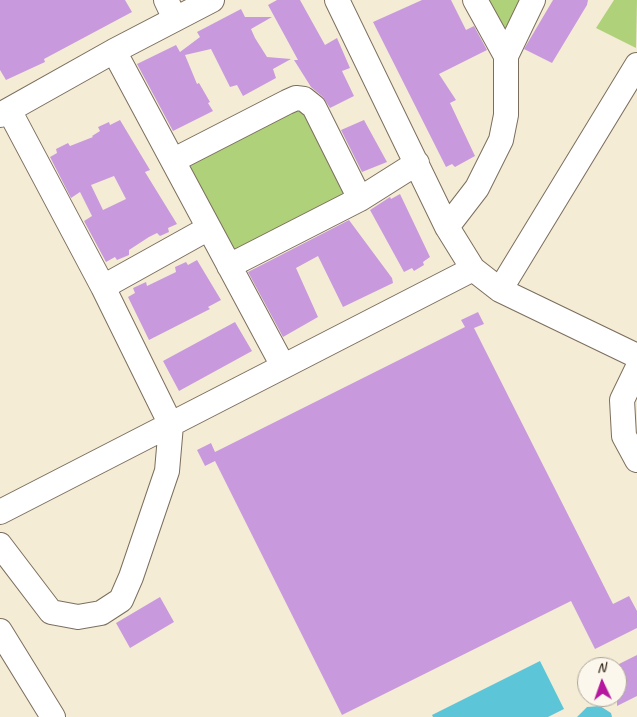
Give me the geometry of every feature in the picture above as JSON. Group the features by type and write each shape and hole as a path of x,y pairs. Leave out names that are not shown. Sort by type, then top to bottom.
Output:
{"street":[{"path":"0,545 51,612 78,617 86,616 101,613 121,600 167,471 171,425 103,287 5,112 114,51 170,9 212,0"},
{"path":"337,0 447,227 473,268 500,290 637,356"},
{"path":"475,0 506,56"},
{"path":"447,227 477,188 501,140 506,116 506,56 533,0"},
{"path":"114,51 284,366"},
{"path":"500,290 637,65"},
{"path":"174,160 287,102 296,98 304,99 314,106 360,199"},
{"path":"229,266 360,199 417,163"},
{"path":"103,287 209,228"},
{"path":"0,512 473,268"},
{"path":"637,369 622,400 624,436 637,460"},
{"path":"0,631 53,717"}],"green space":[{"path":"487,0 536,0 512,49"},
{"path":"614,0 637,0 636,48 596,28"},
{"path":"304,101 356,198 234,259 183,159"}],"water":[{"path":"540,661 564,709 548,717 433,717 432,715"},
{"path":"587,707 602,707 611,713 612,717 577,717"}],"building":[{"path":"0,0 125,0 132,12 44,59 45,62 6,80 0,70"},
{"path":"277,0 300,0 325,45 337,38 350,68 342,71 354,96 330,108 323,97 311,87 294,60 298,60 268,5"},
{"path":"422,0 451,0 466,30 474,26 487,50 439,74 456,100 450,103 475,156 455,167 452,164 446,167 373,22"},
{"path":"553,0 588,0 587,5 552,63 524,49"},
{"path":"241,9 245,17 272,17 251,29 255,38 267,57 291,59 273,69 276,78 243,96 237,85 230,87 211,49 185,55 197,84 199,83 213,111 173,131 137,64 176,45 180,52 200,37 197,32"},
{"path":"120,120 150,170 145,172 177,224 168,228 169,232 160,236 157,233 149,237 129,250 129,255 117,260 115,257 106,262 84,221 92,216 80,192 71,198 50,157 57,153 56,149 68,143 70,146 93,137 100,131 98,127 109,122 110,125","holes":["114,176 126,199 103,210 91,185"]},
{"path":"364,120 387,162 362,172 341,130"},
{"path":"400,194 430,257 423,262 424,265 414,271 412,268 404,272 370,210 390,197 391,199"},
{"path":"349,220 392,278 393,283 343,307 318,256 296,268 318,317 283,337 248,272"},
{"path":"197,260 221,300 208,307 210,309 149,340 128,297 135,293 133,288 146,282 147,286 176,272 175,267 186,262 188,265"},
{"path":"478,312 484,324 474,328 613,604 629,596 637,611 637,628 595,649 571,601 342,715 215,461 205,466 197,450 211,443 215,452 465,327 461,320"},
{"path":"235,322 252,351 179,391 163,361"},
{"path":"160,597 174,622 130,648 116,623"},
{"path":"637,655 637,696 627,701 627,660"}]}
